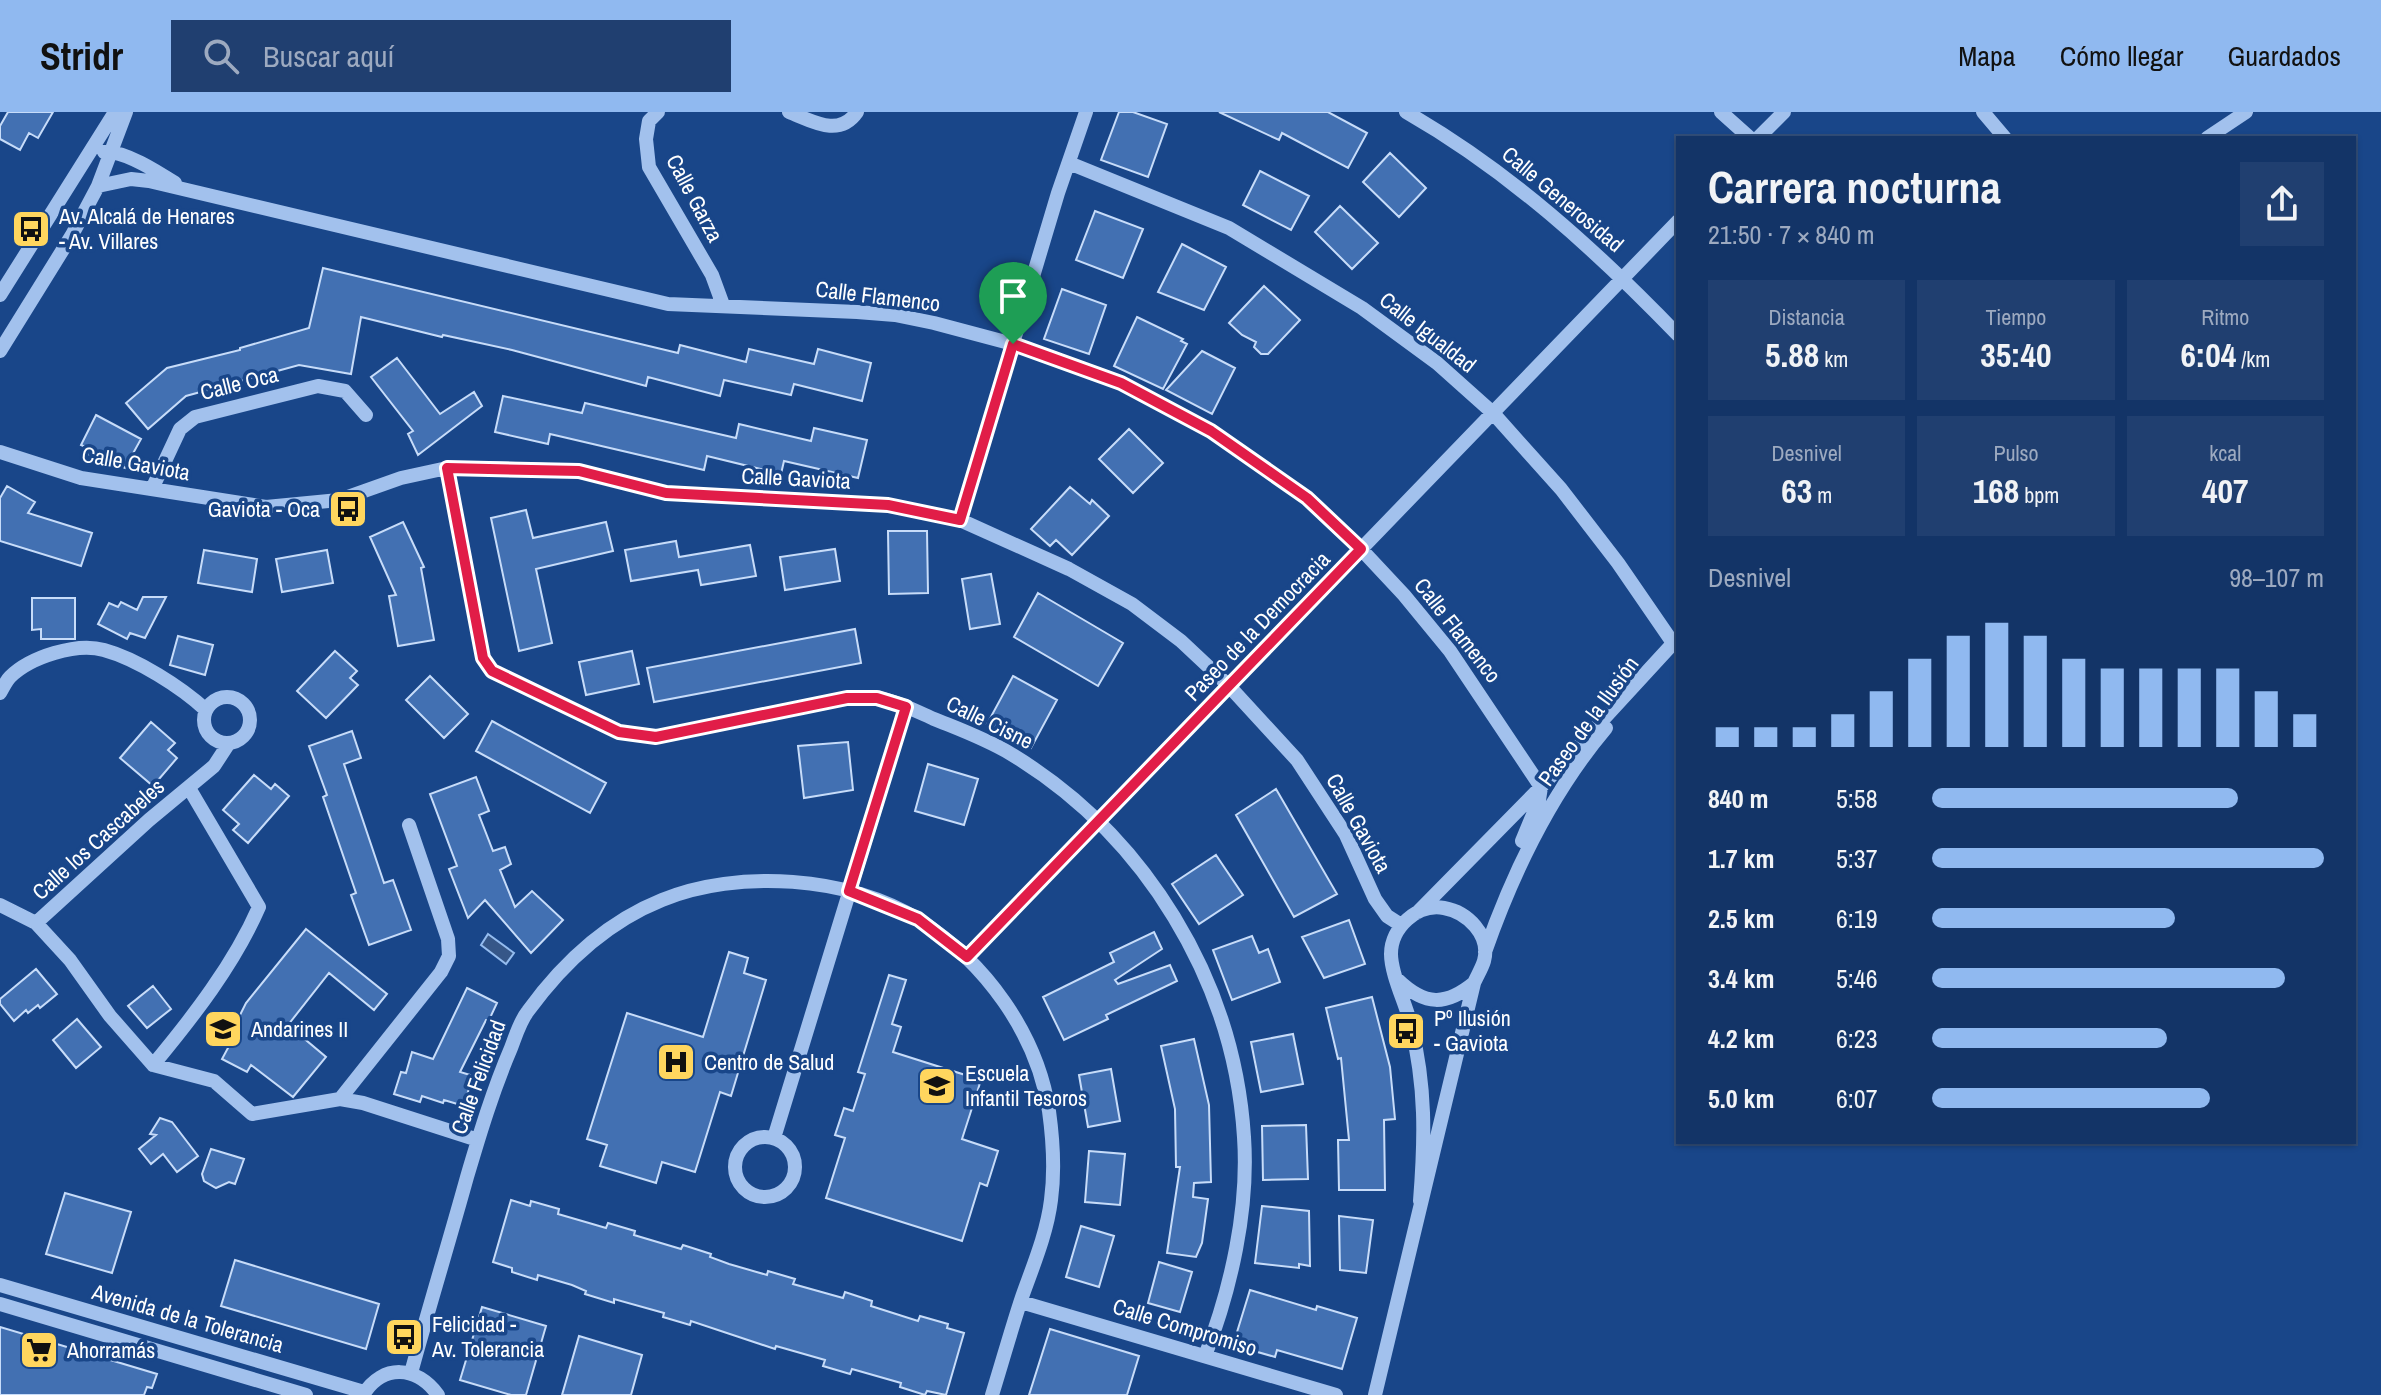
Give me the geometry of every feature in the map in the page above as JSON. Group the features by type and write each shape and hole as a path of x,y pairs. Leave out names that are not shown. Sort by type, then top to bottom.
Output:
{"street":[{"path":"0,295 115,112"},
{"path":"0,351 72,235 98,186 126,112"},
{"name":"Calle Garza","path":"658,112 649,121 646,139 649,167 712,275 723,305"},
{"path":"789,112 828,127 852,120 857,112"},
{"path":"960,520 1086,112"},
{"name":"Calle Generosidad","path":"1406,112 1451,137 1539,203 1623,278 1676,333"},
{"path":"1721,112 1748,136"},
{"path":"1760,136 1784,112"},
{"path":"1983,112 2003,136"},
{"path":"2210,136 2246,112"},
{"path":"86,158 111,152"},
{"name":"Calle Flamenco","path":"111,152 157,172 186,189"},
{"name":"Calle Igualdad","path":"1069,163 1229,228 1362,308 1437,363 1493,413 1561,489 1676,641"},
{"name":"Calle Flamenco","path":"98,186 131,179 186,189 668,304 895,315 1013,344 1121,383 1211,431 1307,498 1361,549 1450,651 1541,787"},
{"name":"Paseo de la Democracia","path":"967,957 1676,223"},
{"name":"Calle Oca","path":"152,489 180,429 195,417 318,386 345,391 366,415"},
{"name":"Calle Gaviota","path":"0,442 24,460"},
{"name":"Calle Gaviota","path":"0,452 81,478 266,507 339,500 401,478 447,468 579,471 666,493 888,505 960,520 1069,569 1132,604 1181,641 1229,686 1297,760 1346,835 1375,899 1387,916 1401,925"},
{"name":"Calle Cisne","path":"447,468 483,658 492,671 619,732 656,737 847,698 877,698 984,738 1040,772 1099,821 1145,872 1196,954 1222,1023 1238,1078 1245,1139 1243,1211 1205,1356"},
{"name":"Paseo de la Ilusión","path":"1420,1201 1424,1103 1412,1026 1391,955 1394,938 1401,925 1418,912 1541,787 1676,641"},
{"name":"Paseo de la Ilusión","path":"1498,914 1536,833 1572,774 1676,641"},
{"path":"0,693 11,677 39,659 69,649 102,649 151,671 187,692 206,710 206,730 217,741 229,743"},
{"name":"Calle los Cascabeles","path":"36,923 149,820 214,766 229,743 248,730 249,715 238,700 230,697 217,699 206,710"},
{"path":"774,1138 906,707"},
{"name":"Paseo de la Ilusión","path":"1375,1395 1474,983 1512,863 1534,814 1541,787"},
{"name":"Calle los Cascabeles","path":"0,905 36,923 70,960 110,1016 153,1065 178,1035 246,937 259,907 189,788"},
{"path":"340,1099 441,972 449,956 448,939 409,825"},
{"name":"Calle Felicidad","path":"411,1373 478,1140 493,1093 525,1015 554,978 590,942 622,919 664,899 718,884 762,880 804,882 849,891 918,919 967,957 1012,1010 1039,1074 1048,1108 1053,1148 1051,1200 992,1395"},
{"path":"1418,912 1442,907 1461,913 1479,931 1485,953"},
{"path":"1398,980 1422,998 1440,1001 1457,997 1474,983"},
{"path":"153,1065 214,1081 252,1114 340,1099 363,1103 478,1140"},
{"path":"758,1137 774,1138 787,1146 795,1159 795,1174 787,1189 772,1197 756,1197 743,1188 735,1175 736,1158 743,1146 758,1137"},
{"name":"Avenida de la Tolerancia","path":"0,1285 363,1393"},
{"name":"Calle Compromiso","path":"1021,1302 1336,1395"},
{"name":"Avenida de la Tolerancia","path":"0,1304 306,1395"},
{"path":"363,1393 376,1378 393,1372 411,1373 427,1381 438,1395"}],"water":[{"path":"488,934 514,953 506,964 481,945"}],"building":[{"path":"8,112 53,112 38,138 29,133 20,150 0,139 0,126"},
{"path":"1119,112 1133,112 1167,124 1148,177 1101,160"},
{"path":"1219,112 1328,112 1367,133 1348,168 1282,133 1279,140"},
{"path":"1390,153 1426,188 1399,217 1363,182"},
{"path":"1260,171 1309,196 1291,230 1243,205"},
{"path":"1340,206 1378,243 1352,269 1315,232"},
{"path":"1095,211 1143,229 1123,278 1076,260"},
{"path":"1182,244 1226,267 1204,310 1158,292"},
{"path":"323,268 678,353 680,345 746,362 749,349 814,364 818,349 871,363 862,401 794,384 791,395 724,380 720,396 648,377 646,386 512,350 361,317 351,374 299,365 186,396 148,429 126,403 167,368 240,350 309,328"},
{"path":"1264,286 1300,320 1268,354 1261,354 1254,347 1256,342 1229,323"},
{"path":"1062,289 1106,305 1089,354 1044,339"},
{"path":"1137,317 1183,339 1181,341 1187,344 1163,389 1114,366"},
{"path":"1202,351 1235,368 1212,414 1166,390"},
{"path":"397,358 440,414 474,392 482,406 418,455 408,434 413,431 371,377"},
{"path":"503,396 582,413 585,403 736,438 739,424 811,441 814,428 867,440 858,478 784,461 781,474 707,456 704,470 550,434 548,444 495,432"},
{"path":"96,415 141,439 125,468 116,464 114,468 88,454 90,449 81,445"},
{"path":"1129,429 1163,463 1133,493 1099,459"},
{"path":"7,486 35,502 28,513 92,533 81,566 0,541 0,498"},
{"path":"1070,487 1090,504 1092,500 1109,516 1072,555 1056,540 1050,546 1031,529"},
{"path":"526,510 533,538 606,522 613,551 536,569 552,643 519,651 491,518"},
{"path":"403,522 424,567 421,568 434,640 398,646 389,596 396,595 370,537"},
{"path":"888,531 927,531 928,593 889,594"},
{"path":"676,541 679,557 750,545 756,576 701,585 698,570 631,581 625,550"},
{"path":"835,549 840,581 785,590 780,557"},
{"path":"204,550 257,559 252,592 198,583"},
{"path":"327,550 333,583 282,592 276,559"},
{"path":"991,574 1000,624 970,629 962,579"},
{"path":"1038,593 1123,643 1098,686 1014,637"},
{"path":"143,597 166,597 145,638 130,633 127,639 98,624 109,603 118,607 121,602 137,610"},
{"path":"32,598 75,598 75,639 41,639 41,629 32,630"},
{"path":"855,629 861,663 654,702 647,668"},
{"path":"178,636 213,645 205,675 170,665"},
{"path":"335,651 357,671 350,678 358,685 326,718 297,691"},
{"path":"632,651 639,684 586,695 579,662"},
{"path":"430,676 468,714 444,738 406,700"},
{"path":"1013,676 1057,700 1031,748 987,724"},
{"path":"492,721 606,783 590,813 476,751"},
{"path":"151,722 175,743 168,750 177,758 153,786 120,758"},
{"path":"352,731 361,758 344,764 384,883 393,880 411,930 369,945 351,895 356,893 323,797 327,795 309,746"},
{"path":"848,742 853,790 804,798 798,746"},
{"path":"928,764 978,779 964,825 915,811"},
{"path":"254,775 271,789 275,784 289,796 248,843 233,830 239,824 223,810"},
{"path":"476,777 489,811 479,815 493,851 505,847 511,864 500,870 515,907 532,891 563,920 531,953 485,900 468,918 449,869 457,866 430,794"},
{"path":"1276,789 1337,894 1294,917 1236,815"},
{"path":"1216,855 1243,895 1199,924 1172,884"},
{"path":"1349,920 1365,964 1324,978 1302,937"},
{"path":"306,929 387,994 374,1010 329,973 288,1025 326,1057 293,1097 251,1065 247,1072 222,1059 235,1035 231,1033 246,1003"},
{"path":"1154,932 1162,949 1115,980 1118,984 1170,965 1177,981 1106,1015 1108,1019 1064,1040 1043,997 1114,962 1110,953"},
{"path":"1252,936 1259,953 1268,949 1280,982 1232,1000 1213,950"},
{"name":"Centro de Salud","path":"729,952 748,958 744,973 766,980 731,1096 720,1092 695,1172 662,1162 656,1183 600,1166 607,1145 587,1139 627,1013 703,1037"},
{"path":"36,969 57,994 40,1008 38,1005 28,1013 26,1010 14,1021 0,1004 0,999"},
{"path":"889,975 906,980 892,1024 901,1027 893,1052 981,1080 962,1139 998,1151 987,1186 980,1183 962,1241 826,1198 845,1138 835,1135 844,1108 853,1111 865,1074 858,1072"},
{"path":"153,986 171,1009 147,1028 128,1006"},
{"path":"467,988 497,1003 460,1072 470,1075 464,1106 422,1096 420,1102 394,1094 401,1072 406,1073 412,1052 433,1059"},
{"path":"1372,997 1390,1067 1395,1119 1384,1120 1385,1190 1339,1190 1338,1140 1349,1140 1341,1058 1338,1059 1326,1008"},
{"path":"77,1019 101,1047 76,1068 53,1040"},
{"path":"1293,1034 1303,1084 1261,1092 1251,1042"},
{"path":"1194,1039 1209,1105 1211,1182 1194,1183 1193,1197 1208,1199 1202,1243 1196,1257 1167,1253 1180,1167 1176,1167 1175,1109 1161,1046"},
{"path":"1111,1069 1120,1121 1088,1127 1079,1075"},
{"path":"160,1118 172,1122 198,1156 177,1172 163,1154 151,1164 139,1149 156,1135 150,1134"},
{"path":"1306,1125 1308,1179 1263,1180 1262,1126"},
{"path":"211,1149 244,1159 235,1184 229,1182 216,1188 204,1181 202,1174"},
{"path":"1089,1151 1125,1154 1120,1205 1085,1202"},
{"path":"65,1193 131,1212 112,1273 46,1254"},
{"path":"511,1200 530,1206 531,1201 559,1209 558,1214 606,1228 608,1223 635,1231 634,1235 681,1249 683,1245 729,1264 795,1279 793,1284 843,1298 845,1292 872,1301 871,1306 918,1321 920,1316 948,1324 947,1328 964,1333 946,1395 927,1391 925,1395 900,1387 901,1383 852,1369 850,1374 823,1366 825,1360 776,1346 775,1349 691,1321 690,1325 663,1317 664,1313 614,1299 614,1303 538,1275 537,1280 512,1272 512,1268 493,1262"},
{"path":"1262,1206 1309,1211 1310,1266 1299,1264 1299,1268 1255,1263"},
{"path":"1339,1216 1373,1220 1366,1273 1340,1270"},
{"path":"1081,1226 1114,1236 1099,1287 1066,1277"},
{"path":"235,1260 379,1304 366,1349 221,1306"},
{"path":"1159,1262 1192,1272 1180,1312 1148,1303"},
{"path":"1250,1290 1316,1310 1317,1306 1357,1318 1342,1369 1277,1350 1275,1357 1233,1345"},
{"path":"482,1307 546,1326 526,1395 511,1395 460,1380"},
{"name":"Ahorramás","path":"0,1327 157,1374 152,1388 147,1387 144,1395 0,1395"},
{"path":"1050,1329 1139,1356 1127,1395 1029,1395"},
{"path":"579,1336 642,1355 631,1395 562,1395"}],"place":[{"name":"Av. Alcalá de Henares - Av. Villares","path":"31,229"},
{"name":"Gaviota - Oca","path":"348,509"},
{"name":"Andarines II","path":"223,1029"},
{"name":"Pº Ilusión - Gaviota","path":"1406,1031"},
{"name":"Centro de Salud","path":"676,1062"},
{"name":"Escuela Infantil Tesoros","path":"937,1086"},
{"name":"Felicidad - Av. Tolerancia","path":"404,1337"},
{"name":"Ahorramás","path":"39,1350"}],"route":[{"path":"1013,344 1121,383 1211,431 1307,498 1361,549 967,957 918,919 849,891 906,707 877,698 847,698 656,737 619,732 492,671 483,658 447,468 579,471 666,493 888,505 960,520 1013,344"}]}
